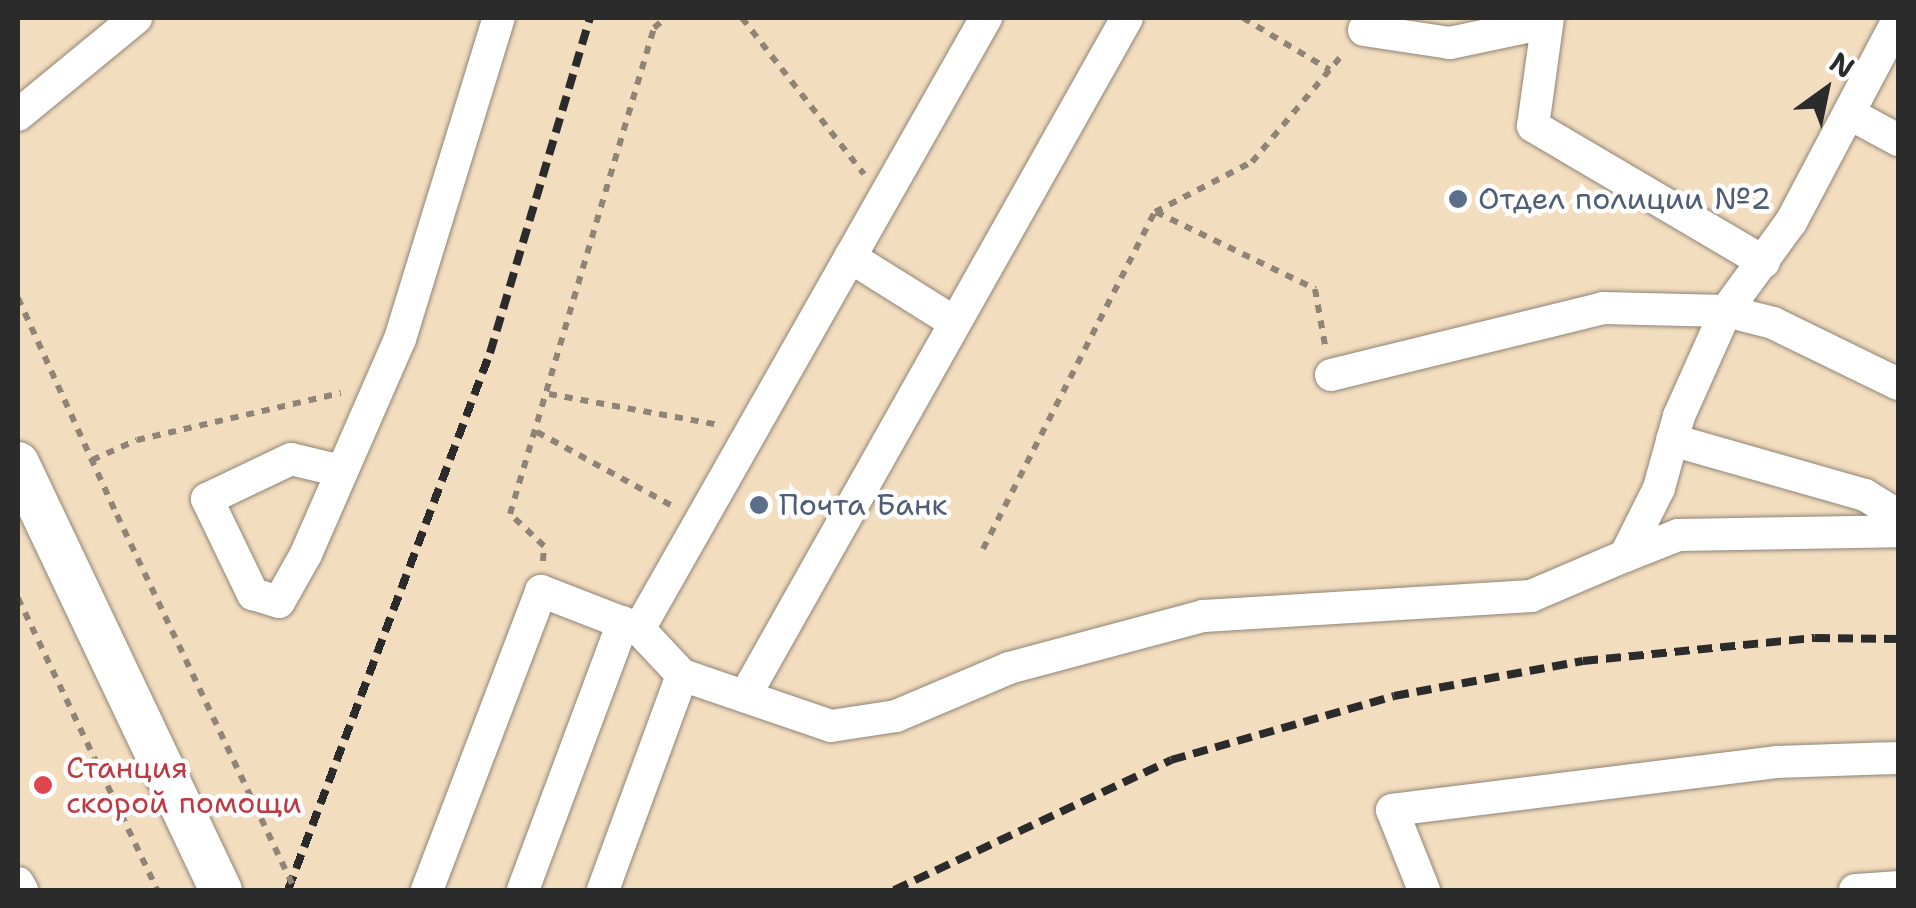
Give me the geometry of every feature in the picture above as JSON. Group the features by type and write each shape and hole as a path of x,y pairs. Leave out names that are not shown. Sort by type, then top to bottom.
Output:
{"main road":[{"path":"18,462 55,552 220,890"}],"street":[{"path":"18,114 136,18"},
{"path":"341,471 290,459 208,499 253,594 279,602 341,471 400,339 499,18"},
{"path":"523,890 631,626 700,521 881,196 986,18"},
{"path":"745,696 952,320 1127,18"},
{"path":"1364,30 1450,43 1547,20 1533,126 1764,262"},
{"path":"1625,556 1659,488 1672,440 1726,311 1764,262 1850,114 1898,20"},
{"path":"1850,114 1898,140"},
{"path":"850,257 952,320"},
{"path":"1331,375 1603,308 1726,311 1774,323 1898,384"},
{"path":"1672,440 1864,495 1898,516"},
{"path":"427,890 541,592 631,626 682,674 832,726 896,716 1009,668 1203,616 1531,596 1678,536 1898,531"},
{"path":"602,890 682,674"},
{"path":"1424,890 1392,810 1776,762 1898,758"},
{"path":"18,883 22,890"},
{"path":"1855,890 1898,886"}],"path":[{"path":"541,592 544,546 510,514 549,394 654,28 665,18"},
{"path":"742,18 881,196"},
{"path":"1243,18 1330,70"},
{"path":"983,549 1155,212 1252,162 1364,30"},
{"path":"1155,212 1314,290 1331,375"},
{"path":"18,298 296,890"},
{"path":"92,460 137,440 378,385"},
{"path":"549,394 752,430"},
{"path":"537,432 700,521"},
{"path":"18,598 157,890"}],"railway":[{"path":"288,890 490,353 590,18"},
{"path":"894,890 1171,760 1394,696 1583,661 1815,638 1898,639"}],"place":[{"name":"Отдел полиции №2","path":"1458,199"},
{"name":"Почта Банк","path":"759,505"},
{"name":"Станция скорой помощи","path":"43,785"}]}
